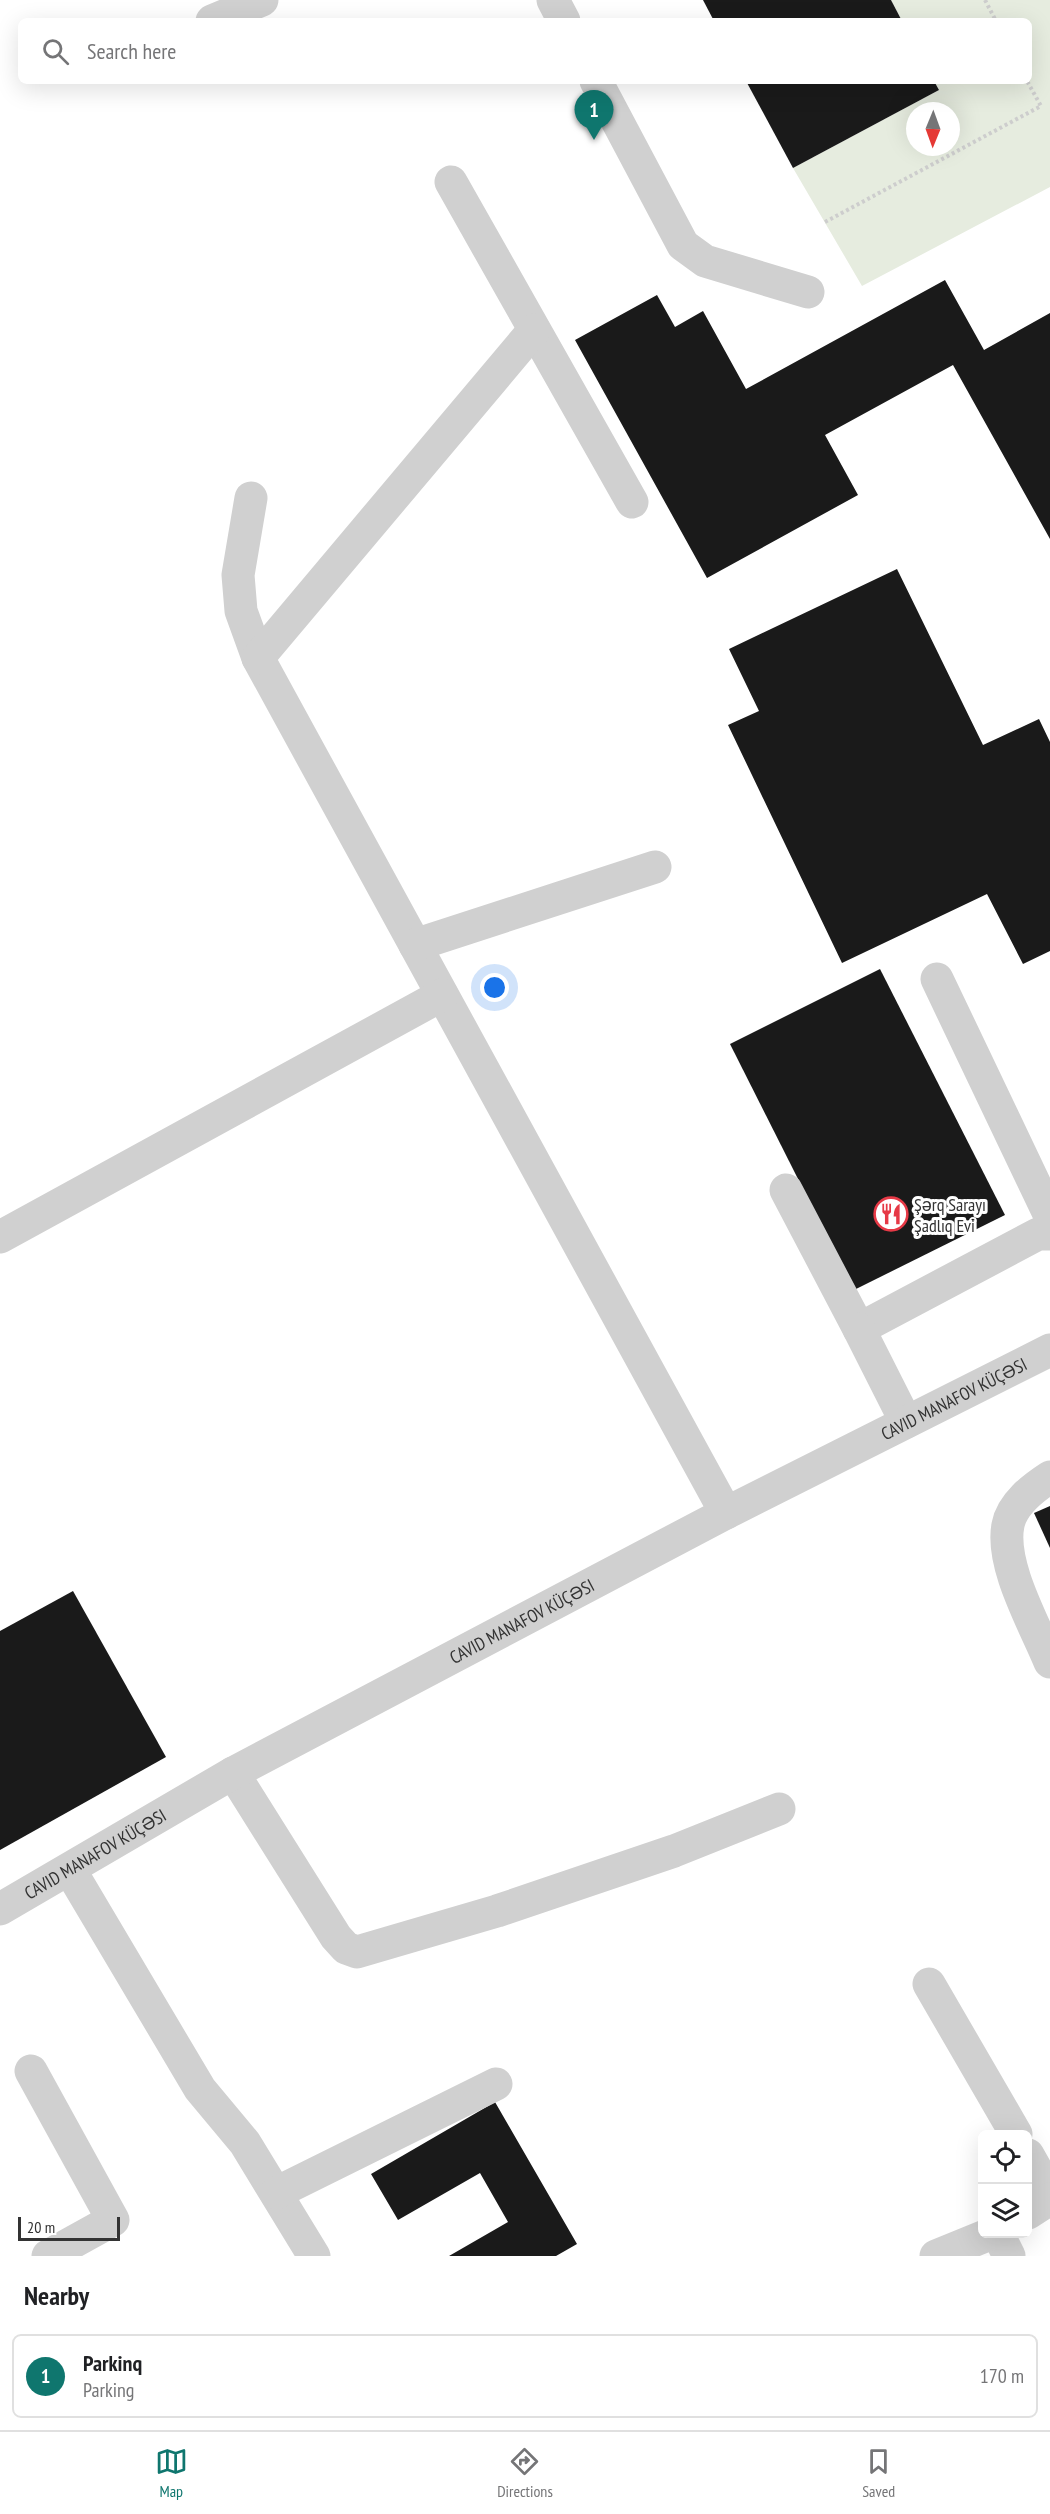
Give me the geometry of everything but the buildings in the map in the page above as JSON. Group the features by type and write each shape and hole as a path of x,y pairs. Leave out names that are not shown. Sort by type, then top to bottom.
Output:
{"street":[{"path":"219,18 262,0"},
{"path":"553,0 562,18"},
{"path":"598,84 683,245 705,261 808,292"},
{"path":"451,182 632,502"},
{"path":"258,658 534,330"},
{"path":"251,498 238,574 241,611 258,658 726,1513"},
{"path":"415,945 655,867"},
{"path":"937,979 1050,1216"},
{"path":"0,1237 442,995"},
{"path":"786,1190 906,1422"},
{"path":"859,1329 1038,1234 1050,1234"},
{"name":"CAVID MANAFOV KÜÇƏSI","path":"0,1909 233,1773 726,1513 1050,1350"},
{"path":"1050,1478 1037,1485 1016,1506 1008,1524 1006,1547 1019,1588 1050,1662"},
{"path":"233,1773 336,1937 346,1947 357,1952 508,1908 674,1851 779,1809"},
{"path":"70,1870 200,2089 245,2143 314,2256"},
{"path":"929,1984 1014,2130"},
{"path":"31,2071 113,2220 48,2256"},
{"path":"276,2193 496,2084"},
{"path":"1032,2162 1050,2194"},
{"path":"1032,2210 1050,2199"},
{"path":"936,2256 980,2238"},
{"path":"1000,2238 1009,2256"}],"path":[{"path":"985,0 994,18"},
{"path":"825,222 1041,106 1029,84"}],"shaded area":[{"path":"891,0 1050,0 1050,187 862,286 793,168 906,108 906,156 960,156 960,102 917,102 939,90 936,84 1032,84 1032,18 900,18"}],"place":[{"name":"Parkinq","path":"594,140"},
{"name":"Şərq Sarayı Şadlıq Evi","path":"891,1214"}]}
